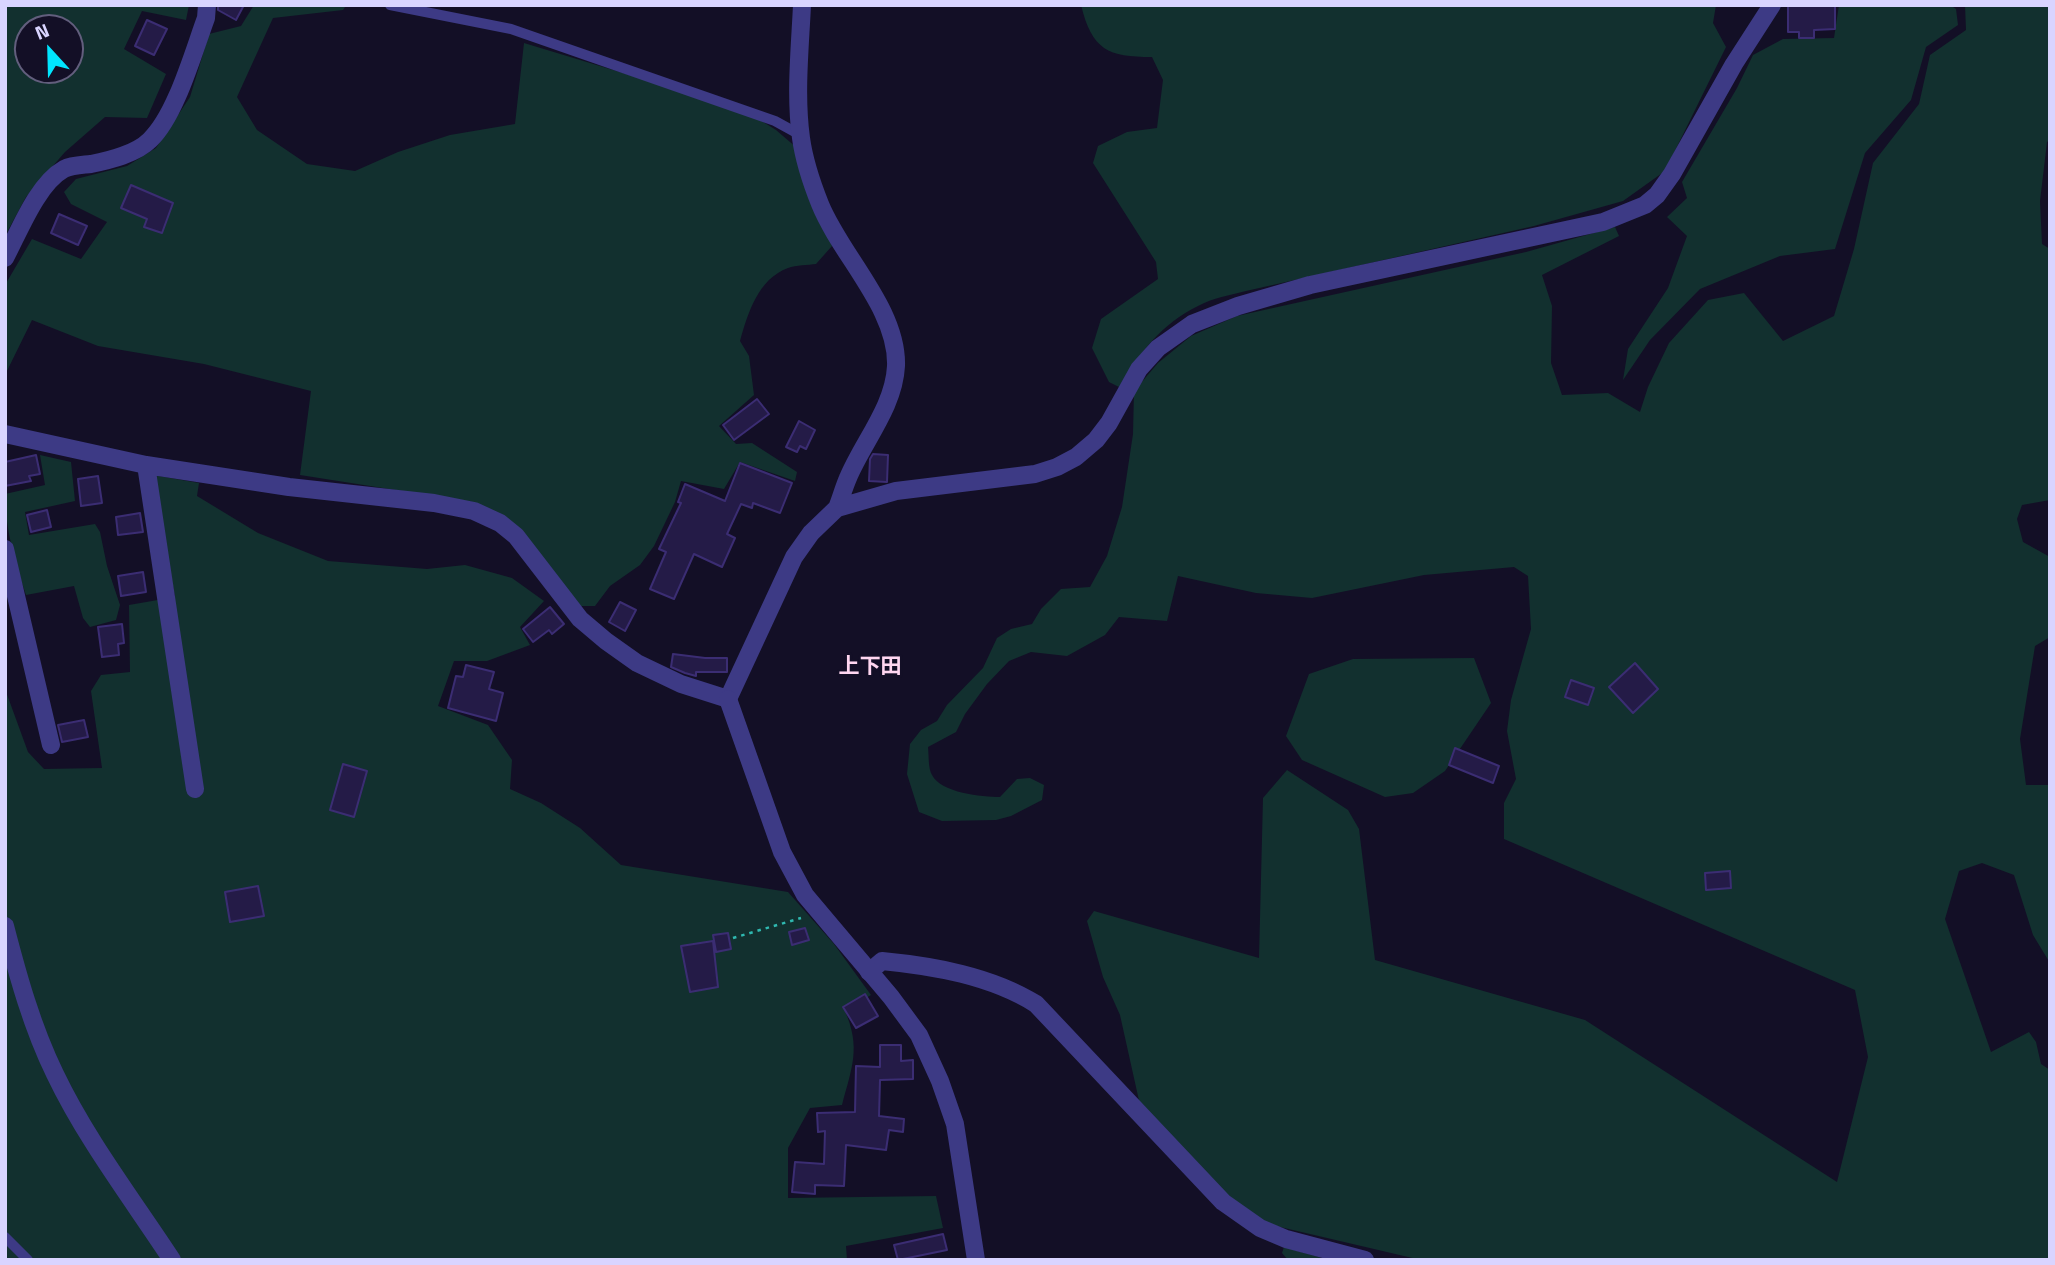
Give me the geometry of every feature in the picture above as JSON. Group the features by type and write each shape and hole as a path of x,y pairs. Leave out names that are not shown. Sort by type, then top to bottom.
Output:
{"street":[{"path":"5,258 37,198 65,168 125,154 148,143 161,128 206,18 207,5"},
{"path":"802,5 799,91 801,138 820,205 847,256 879,306 894,348 896,367 891,393 848,477 837,508 811,533 794,557 728,699 782,852 805,895 891,997 919,1035 940,1081 955,1124 976,1260"},
{"path":"837,508 896,491 1035,474 1057,467 1076,457 1096,440 1110,423 1139,369 1158,348 1192,324 1238,306 1310,285 1603,222 1645,205 1657,195 1672,174 1734,64 1772,5"},
{"path":"5,435 146,465 289,487 435,503 474,511 500,523 516,536 580,619 616,648 637,663 681,684 728,699"},
{"path":"146,465 195,789"},
{"path":"5,548 51,745"},
{"path":"5,926 9,954 54,1073 88,1132 172,1260"},
{"path":"869,972 882,961 916,964 1013,990 1036,1004 1223,1202 1260,1228 1286,1239 1365,1260"}],"lane":[{"path":"390,5 511,29 775,121 801,138"},
{"path":"5,1237 28,1260"}],"path":[{"path":"733,937 819,912"}],"green space":[{"path":"5,5 189,5 186,20 142,11 124,49 166,74 147,118 105,117 65,152 26,197 5,236"},
{"path":"254,5 345,7 343,10 273,18 237,97 257,130 307,164 355,171 398,152 450,135 515,124 524,43 666,86 760,120 797,148 832,246 816,264 788,268 778,273 769,280 756,298 740,341 749,356 754,395 719,426 736,444 752,443 797,472 795,481 740,462 724,489 681,481 675,502 654,546 640,565 610,586 595,606 575,606 472,502 300,475 311,391 204,364 98,346 32,320 5,375 5,285 32,239 81,259 107,222 71,204 64,192 76,179 127,166 156,148 190,97 209,34 241,26"},
{"path":"1081,5 1716,5 1713,23 1726,47 1665,171 1623,201 1534,226 1210,301 1173,321 1152,340 1119,387 1109,382 1092,348 1101,319 1158,279 1156,262 1093,163 1098,146 1127,132 1157,128 1163,80 1152,57 1124,55 1104,48 1091,32"},
{"path":"1839,5 1950,5 1956,9 1958,25 1926,47 1911,100 1865,153 1835,249 1780,256 1700,289 1650,340 1623,380 1628,349 1668,288 1687,236 1667,217 1687,198 1682,182 1737,88 1753,55 1783,39 1834,38"},
{"path":"1965,5 2050,5 2050,140 2047,142 2040,201 2042,244 2050,249 2050,500 2022,505 2017,519 2023,542 2050,557 2050,637 2035,646 2020,739 2026,785 2050,785 2050,963 2033,935 2014,875 1982,863 1959,871 1945,919 1991,1052 2029,1032 2036,1042 2041,1064 2050,1070 2050,1260 1421,1260 1263,1223 1223,1191 1140,1105 1120,1015 1103,977 1087,921 1094,911 1259,958 1263,798 1287,770 1348,810 1359,829 1375,960 1585,1020 1837,1182 1868,1057 1855,990 1504,839 1504,803 1516,779 1507,731 1511,700 1531,629 1528,576 1514,567 1424,575 1312,598 1256,593 1178,576 1167,621 1119,617 1105,635 1067,656 1031,652 1009,661 987,684 965,714 956,732 928,747 932,775 953,790 1000,797 1017,779 1030,778 1044,785 1042,800 1011,816 996,820 942,821 919,812 907,774 910,744 921,730 937,721 947,705 983,668 997,638 1011,629 1032,624 1041,609 1061,589 1090,587 1107,556 1122,507 1133,434 1134,391 1158,363 1191,336 1237,316 1526,252 1615,227 1619,236 1542,275 1552,306 1551,363 1562,395 1608,393 1640,412 1648,387 1669,343 1708,300 1744,293 1783,341 1834,316 1854,249 1873,163 1919,104 1930,55 1966,30"},
{"path":"40,455 71,462 75,501 25,512 29,535 95,524 100,532 107,566 120,605 116,620 90,627 83,618 74,586 26,595 11,545 5,494 45,485"},
{"path":"153,475 199,483 197,496 258,533 328,561 427,569 465,565 512,578 544,601 520,627 530,645 487,661 454,661 438,706 488,725 512,760 510,789 541,803 580,828 621,865 788,892 834,944 871,995 845,1011 854,1047 852,1068 842,1105 810,1108 788,1148 788,1198 936,1196 943,1228 846,1246 847,1260 5,1260 5,689 28,752 44,769 102,768 91,691 101,675 130,672 129,605 175,597"},
{"path":"1474,658 1491,703 1445,771 1413,793 1385,797 1302,760 1286,736 1309,674 1353,659"},
{"path":"1284,1247 1329,1260 1288,1260 1282,1253"}],"building":[{"path":"218,5 244,5 236,20 218,10"},
{"path":"1788,5 1835,5 1835,29 1814,30 1814,38 1799,38 1799,32 1788,32"},
{"path":"147,20 167,29 154,55 135,46"},
{"path":"131,185 173,203 162,233 144,227 147,219 121,208"},
{"path":"59,214 87,226 78,245 51,233"},
{"path":"757,399 769,414 734,440 723,425"},
{"path":"799,421 815,430 806,449 800,446 797,452 786,447"},
{"path":"873,454 888,455 887,482 869,481 870,459"},
{"path":"36,455 40,474 29,476 31,481 5,486 5,462"},
{"path":"740,463 792,483 780,513 753,503 752,508 741,504 727,534 735,538 722,567 694,554 674,599 650,589 666,552 659,549 681,503 678,502 685,484 725,501"},
{"path":"98,476 102,503 81,506 78,479"},
{"path":"47,510 51,527 31,532 27,515"},
{"path":"140,513 143,532 118,535 116,517"},
{"path":"143,572 146,592 121,596 118,576"},
{"path":"620,602 636,610 625,631 609,622"},
{"path":"550,607 564,624 552,634 549,630 533,642 523,629"},
{"path":"122,624 124,643 118,644 119,655 102,657 98,627"},
{"path":"673,654 727,658 727,672 696,672 696,676 685,673 671,667"},
{"path":"1635,663 1658,689 1633,713 1609,687"},
{"path":"466,665 494,672 489,689 503,693 496,721 448,708 456,676 463,677"},
{"path":"1571,680 1594,688 1588,705 1565,697"},
{"path":"84,720 88,737 62,742 58,725"},
{"path":"1455,748 1499,766 1493,783 1449,765"},
{"path":"343,764 367,771 354,817 330,810"},
{"path":"1730,871 1731,888 1706,890 1705,873"},
{"path":"258,886 264,916 230,922 225,892"},
{"path":"805,928 809,940 792,945 789,932"},
{"path":"728,933 731,949 716,952 713,935"},
{"path":"713,941 718,987 690,992 681,946"},
{"path":"865,994 878,1016 856,1028 843,1007"},
{"path":"880,1045 901,1045 901,1061 913,1060 913,1079 880,1080 879,1116 904,1119 903,1132 889,1130 886,1150 846,1145 844,1186 815,1185 815,1194 792,1192 795,1162 824,1164 825,1131 818,1132 817,1113 855,1112 856,1066 880,1067"},
{"path":"943,1234 947,1250 898,1260 894,1245"}],"district":[{"name":"上下田","path":"870,668"}]}
